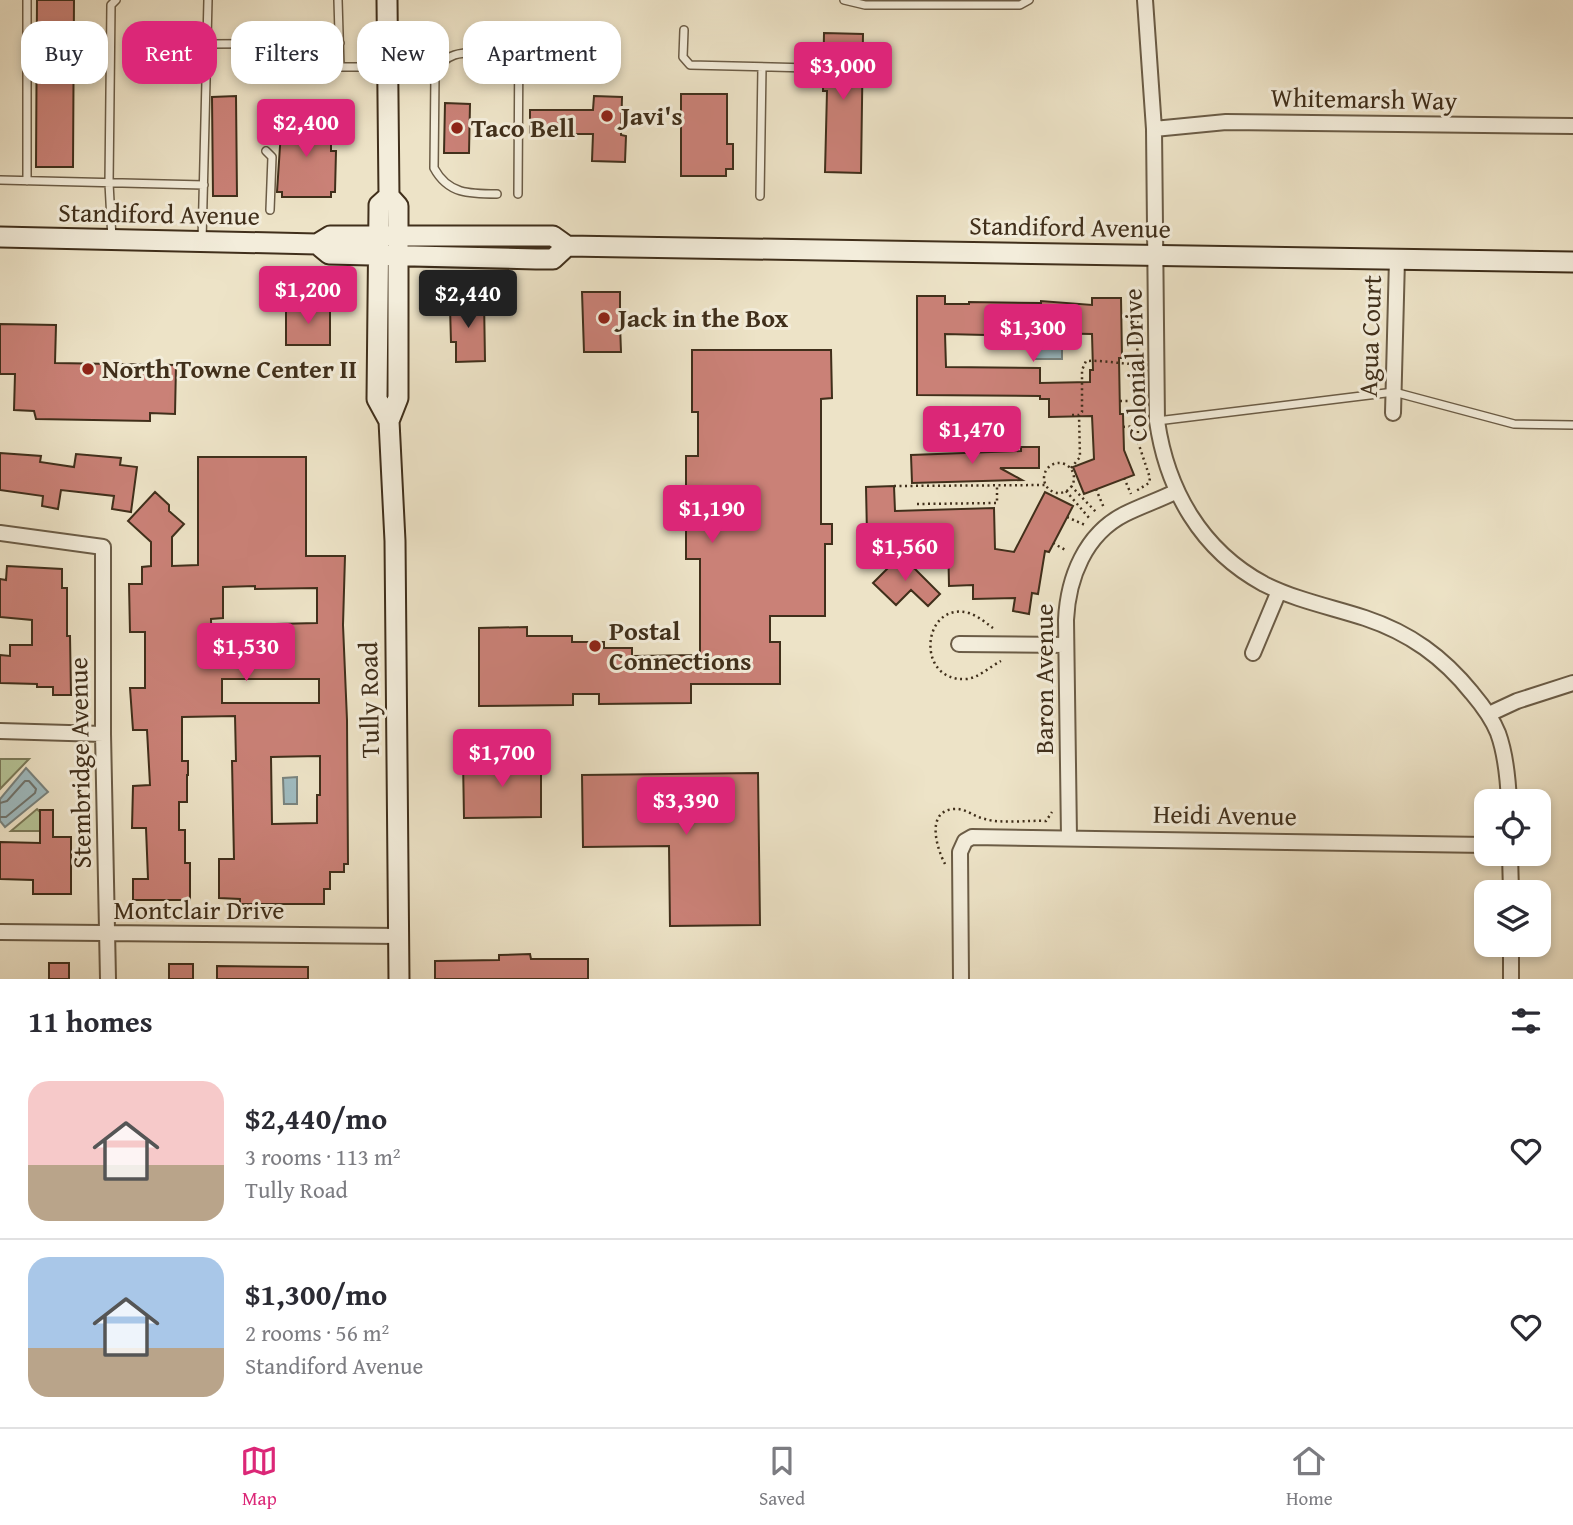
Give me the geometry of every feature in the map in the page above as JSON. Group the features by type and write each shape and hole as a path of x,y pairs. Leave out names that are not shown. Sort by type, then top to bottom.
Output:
{"main road":[{"name":"Tully Road","path":"387,0 387,21"},
{"name":"Tully Road","path":"387,84 389,196 379,205 387,235 387,256 377,399 389,421 395,541 399,979"},
{"name":"Standiford Avenue","path":"0,237 317,244 330,236 553,236 567,246 1573,262"},
{"name":"Standiford Avenue","path":"317,244 329,254 553,259 567,246"}],"street":[{"name":"Colonial Drive","path":"1145,0 1154,129 1157,421 1160,444 1175,492 1198,528 1234,565 1279,591 1366,618 1418,642 1453,670 1489,714 1499,734 1506,761 1508,789"},
{"name":"Whitemarsh Way","path":"1154,129 1226,122 1573,126"},
{"name":"Agua Court","path":"1393,413 1397,259"},
{"name":"Baron Avenue","path":"1069,836 1067,600 1082,556 1106,527 1123,514 1175,492"},
{"name":"Stembridge Avenue","path":"0,533 103,547 103,734 108,979"},
{"path":"1253,653 1279,591"},
{"path":"959,644 1066,645"},
{"path":"1489,714 1517,701 1573,683"},
{"path":"0,731 103,734"},
{"name":"Heidi Avenue","path":"961,979 960,852 965,841 980,835 1474,845"},
{"name":"Montclair Drive","path":"0,932 398,936"},
{"path":"1511,957 1511,979"}],"lane":[{"path":"27,0 27,181"},
{"path":"113,240 109,183 111,5 116,0"},
{"path":"208,0 208,21"},
{"path":"338,0 339,21"},
{"path":"844,0 865,5 1020,5 1029,0"},
{"path":"684,30 684,57 690,65 809,68"},
{"path":"463,54 444,59 435,75 433,168 450,188 468,194 497,194"},
{"path":"760,196 762,67"},
{"path":"202,242 206,84"},
{"path":"518,194 519,84"},
{"path":"266,151 272,157 270,210"},
{"path":"0,180 204,185"},
{"path":"1157,421 1394,392 1514,424 1573,425"}],"path":[{"path":"1071,468 1080,457 1079,415 1082,412 1082,370 1086,361 1111,360 1117,364 1137,365"},
{"path":"1120,401 1136,401"},
{"path":"1072,415 1079,415"},
{"path":"1123,427 1138,426"},
{"path":"894,486 1047,485 1054,491 1066,491 1072,486 1074,477 1071,468 1062,463 1053,464 1046,471 1047,485"},
{"path":"1124,478 1131,494"},
{"path":"917,504 997,503 997,485"},
{"path":"1072,486 1097,513"},
{"path":"1096,489 1104,508"},
{"path":"1066,491 1090,519"},
{"path":"1067,517 1084,526"},
{"path":"1053,543 1067,551"}],"green space":[{"path":"0,759 29,759 0,789"},
{"path":"37,809 40,812 40,831 11,831"}],"water":[{"path":"1033,345 1062,345 1062,359 1033,359"},
{"path":"26,768 48,792 5,827 0,821 0,799"},
{"path":"297,777 297,804 284,804 283,778"}],"building":[{"path":"37,0 74,0 74,21 37,21"},
{"path":"824,33 863,34 861,173 825,172 827,91 823,91"},
{"path":"36,84 73,84 73,167 36,167"},
{"path":"681,94 727,94 727,144 733,144 733,169 726,169 726,176 681,176"},
{"path":"236,96 237,196 213,196 212,97"},
{"path":"594,96 622,97 621,135 626,136 625,162 592,161 593,134 530,134 530,110 593,110"},
{"name":"Taco Bell","path":"445,103 470,104 469,153 444,153"},
{"path":"282,116 319,116 319,123 323,123 323,135 331,135 331,151 336,151 335,192 331,192 331,197 282,197 282,192 277,192"},
{"name":"Jack in the Box","path":"582,292 620,292 620,311 624,311 624,325 620,325 621,352 584,352"},
{"path":"917,296 945,296 945,304 1041,301 1092,305 1092,298 1121,298 1120,414 1123,414 1124,450 1134,475 1084,494 1073,467 1094,459 1092,416 1049,417 1049,399 1040,399 1040,396 917,395","holes":["945,334 1092,334 1093,370 1090,370 1090,382 1040,383 1040,368 946,367"]},
{"path":"454,299 484,299 485,361 456,362 456,342 451,342 450,307 454,307"},
{"path":"286,307 330,307 330,345 286,345"},
{"name":"North Towne Center II","path":"0,324 56,325 55,363 176,365 175,414 150,413 150,421 36,419 34,411 14,410 15,374 0,374"},
{"path":"692,350 831,350 832,398 821,399 821,524 832,524 832,544 825,544 825,616 770,616 770,642 780,642 780,684 691,684 691,703 599,704 599,694 573,694 573,705 479,706 479,628 527,627 527,636 572,636 572,642 604,642 604,648 632,648 632,656 700,655 700,559 686,559 686,456 698,456 698,412 692,412"},
{"path":"1021,447 1039,447 1039,468 1000,468 1022,480 912,483 911,455 1021,451"},
{"path":"0,453 41,456 40,462 74,467 76,454 121,458 120,465 137,467 131,512 112,509 114,496 61,490 58,509 42,506 43,496 0,490"},
{"path":"198,457 306,457 306,556 345,556 343,625 348,864 344,864 344,872 330,872 330,889 324,889 324,904 240,904 240,899 219,898 219,859 234,859 232,761 236,761 235,716 182,717 182,761 188,761 188,775 187,802 179,802 179,830 185,830 185,863 190,863 190,900 133,900 133,879 148,879 146,828 132,828 133,786 150,785 147,730 133,730 130,688 145,688 145,632 130,632 129,584 142,584 142,567 151,566 151,542 128,521 155,492 169,505 169,511 184,524 172,537 172,566 198,565","holes":["255,586 255,589 317,588 317,623 236,625 236,663 212,663 211,619 223,618 223,587","222,679 319,679 319,703 222,703","320,756 317,823 272,824 271,757"]},
{"path":"894,486 895,511 994,508 995,549 1014,552 1045,492 1073,506 1049,552 1045,551 1038,594 1032,593 1029,614 1013,611 1015,598 973,599 973,585 949,586 948,538 887,539 887,535 867,535 866,487"},
{"path":"901,555 940,594 928,606 911,590 896,605 873,583"},
{"path":"7,566 62,569 62,588 67,588 71,695 53,695 53,687 37,687 37,684 0,683 0,655 10,656 10,645 32,645 32,620 0,617 0,579 6,580"},
{"path":"463,760 541,760 541,817 464,818"},
{"path":"758,773 760,925 670,926 669,846 583,847 582,775"},
{"path":"40,810 53,810 53,837 71,837 71,894 33,894 33,880 0,879 0,842 40,843"},
{"path":"530,954 531,959 588,959 588,979 435,979 435,961 499,960 499,955"},
{"path":"49,963 69,963 69,979 49,979"},
{"path":"169,964 193,964 193,979 169,979"},
{"path":"217,966 308,967 308,979 217,979"}],"place":[{"name":"Javi's","path":"607,116"},
{"name":"Taco Bell","path":"457,128"},
{"name":"Jack in the Box","path":"604,318"},
{"name":"North Towne Center II","path":"88,369"},
{"name":"Postal Connections","path":"595,646"}]}
